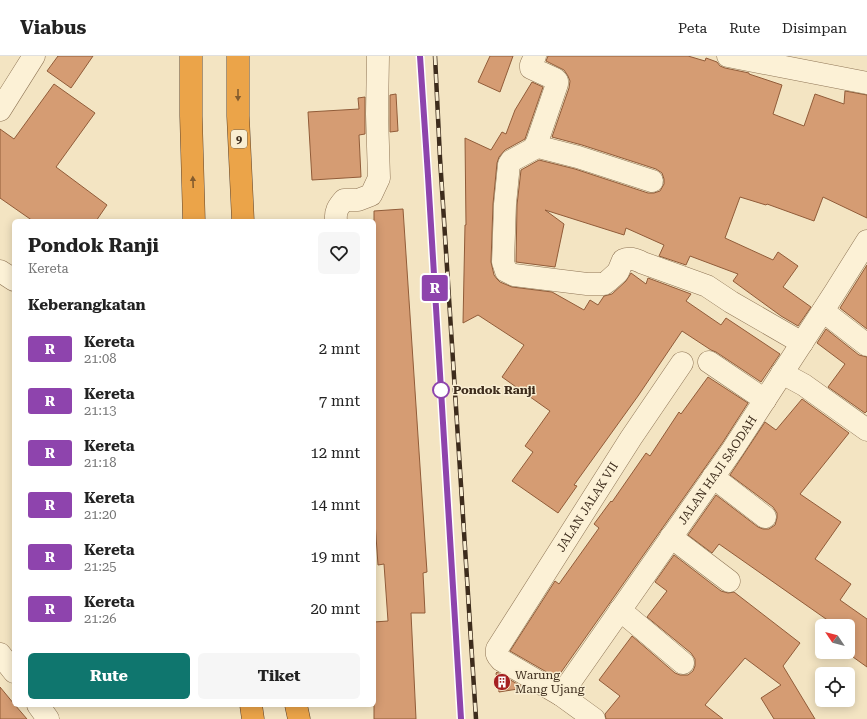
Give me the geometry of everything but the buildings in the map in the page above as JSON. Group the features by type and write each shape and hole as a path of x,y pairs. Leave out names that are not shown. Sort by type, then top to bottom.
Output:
{"highway":[{"path":"191,56 194,219"},
{"name":"9","path":"238,56 238,116 243,219"},
{"path":"251,707 253,719"},
{"path":"296,707 299,719"}],"street":[{"path":"0,110 34,56"},
{"path":"336,219 338,206 344,200 358,200 371,195 379,178 377,114 378,56"},
{"path":"535,56 531,68 555,79 557,84 534,149 511,161 509,164 505,204 503,262 506,271 514,275 587,284 600,284 608,281 618,272 624,259 634,258 707,286 731,302 802,343"},
{"path":"728,56 867,83"},
{"path":"535,146 578,157 652,181"},
{"name":"JALAN HAJI SAODAH","path":"561,695 765,400 867,241"},
{"path":"0,271 12,279"},
{"path":"822,311 867,345"},
{"path":"709,362 765,400"},
{"name":"JALAN JALAK VII","path":"561,695 501,660 497,656 497,649 631,438 682,363"},
{"path":"782,373 804,385 867,430"},
{"path":"713,477 765,517"},
{"path":"671,537 729,581"},
{"path":"620,610 683,663"},
{"path":"0,654 12,669"},
{"path":"561,695 594,719"},
{"path":"39,707 48,719"}],"railway":[{"path":"420,56 461,719"},
{"path":"435,56 440,158 476,719"}],"train":[{"name":"R","path":"420,56 461,719"}],"place":[{"name":"Pondok Ranji","path":"441,390"},
{"name":"Warung Mang Ujang","path":"502,682"}]}
